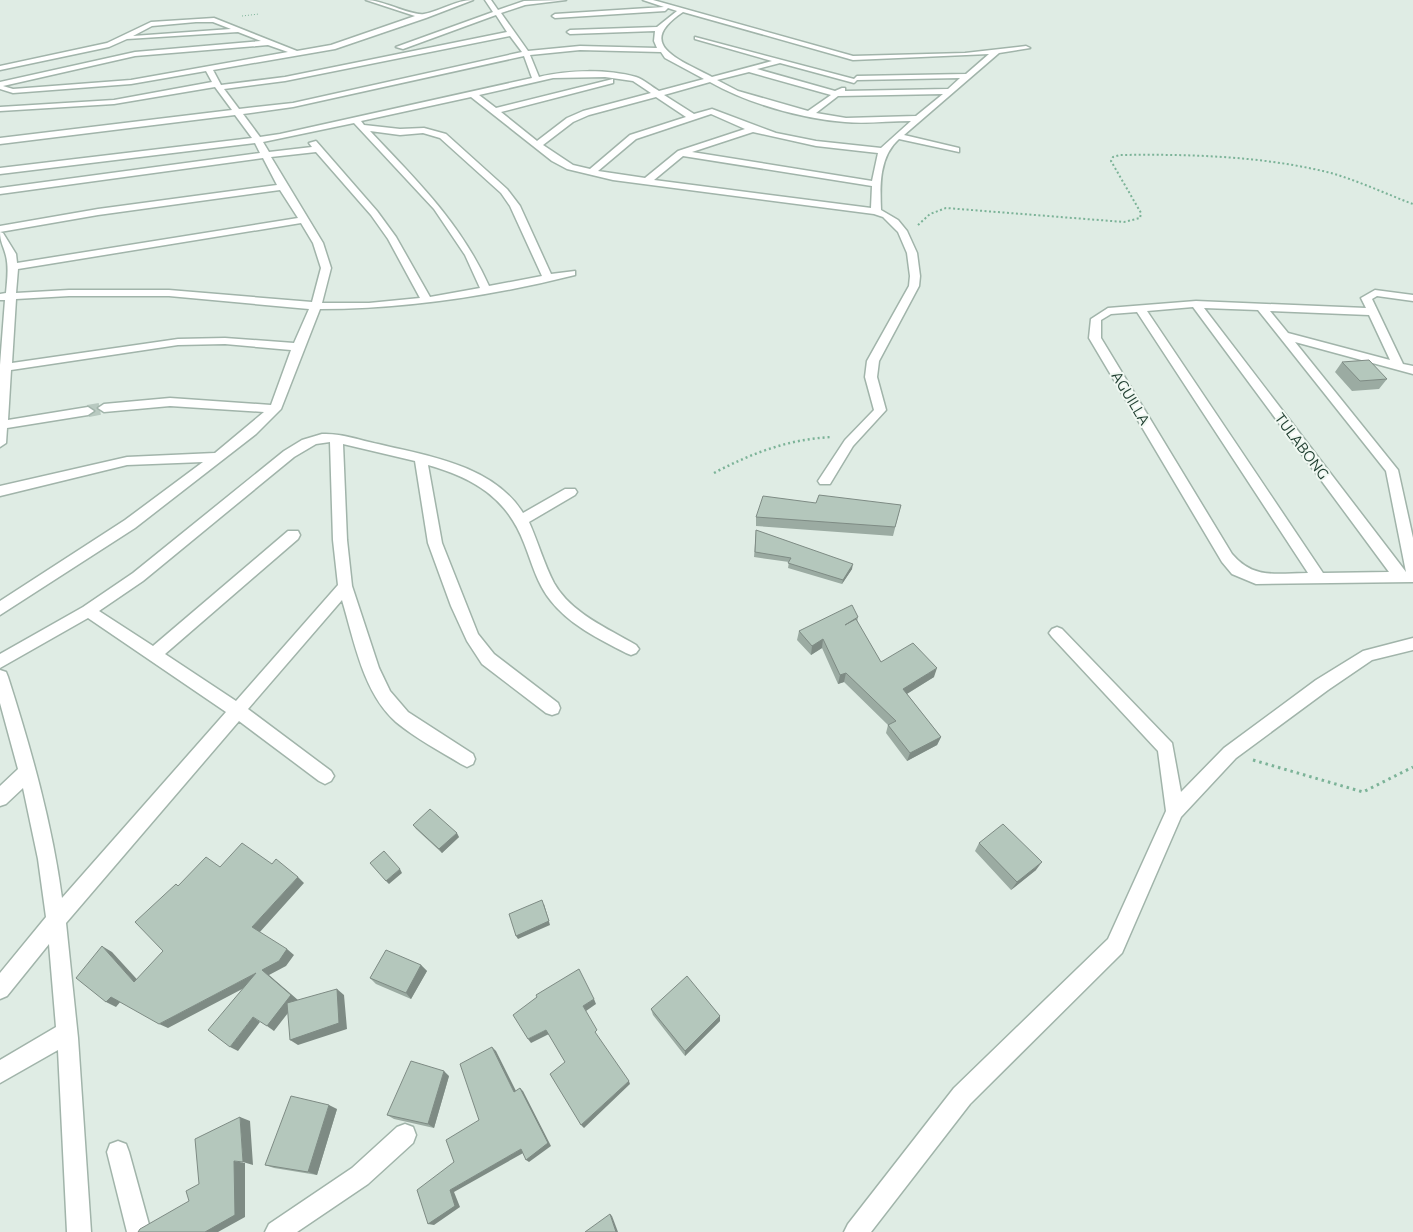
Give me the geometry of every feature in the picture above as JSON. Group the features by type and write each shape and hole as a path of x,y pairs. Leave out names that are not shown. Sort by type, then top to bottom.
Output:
{"street":[{"path":"369,0 422,17 443,19"},
{"path":"436,0 447,8"},
{"path":"0,85 19,90 77,87 130,82 248,62 340,45 470,0"},
{"path":"488,0 526,53 536,79"},
{"path":"460,17 496,11 535,1 563,0"},
{"path":"646,0 853,58 965,55 1026,48"},
{"path":"535,1 556,16 570,32 580,48"},
{"path":"556,16 679,9"},
{"path":"679,9 658,29 656,37 662,50 668,56 710,80 747,98 810,114 846,120 920,118"},
{"path":"349,65 496,11"},
{"path":"0,68 109,45 151,24 179,21 214,20 296,53"},
{"path":"722,21 697,38 855,80 968,76"},
{"path":"570,32 658,29"},
{"path":"125,38 239,30"},
{"path":"1,111 114,102 219,86 285,79 513,33"},
{"path":"0,85 135,54 269,43"},
{"path":"0,141 293,105 526,53 580,48 662,50"},
{"path":"876,211 876,184 884,151 897,136 996,52"},
{"path":"810,114 855,80 861,71 853,58"},
{"path":"537,146 578,116 780,61"},
{"path":"159,68 204,68"},
{"path":"0,609 130,524 252,431 274,409 316,306 326,268 318,243 283,187 257,140 204,68"},
{"path":"750,69 837,94 950,90"},
{"path":"77,87 121,74"},
{"path":"0,171 257,140 358,124 536,79 569,76 624,77 635,80 659,93 692,117"},
{"path":"495,111 624,77"},
{"path":"1,111 19,90"},
{"path":"473,94 537,146 562,163 590,172 876,211 890,216 905,238 916,274 914,286 872,361 871,377 880,410 876,418 854,437 825,481"},
{"path":"509,122 538,99"},
{"path":"590,172 633,137 712,112 750,130 806,143 884,151"},
{"path":"358,124 400,132 424,130 443,136 504,192 515,206 548,278"},
{"path":"358,124 437,207 470,255 486,290"},
{"path":"648,181 681,153 750,130"},
{"path":"304,132 374,213 393,239 428,301"},
{"path":"897,136 956,150"},
{"path":"0,191 161,168 266,157 319,149"},
{"path":"681,153 876,184"},
{"path":"0,230 98,212 283,187"},
{"path":"14,267 303,220"},
{"path":"0,234 11,254 14,267 6,296 4,344 6,367 2,381 0,443"},
{"path":"6,296 169,293 316,306 369,306 428,301 571,272"},
{"path":"1398,366 1366,298 1371,294 1413,298"},
{"name":"AGUILLA","path":"1372,312 1196,304 1139,307 1108,311 1096,319 1095,338 1227,558 1237,570 1256,578 1319,580 1409,576"},
{"name":"TULABONG","path":"1196,304 1409,576"},
{"path":"1139,307 1319,580"},
{"path":"1261,307 1392,470 1409,576"},
{"path":"1286,336 1413,370"},
{"path":"6,367 178,342 225,341 298,347"},
{"path":"104,408 151,402 170,402 274,409"},
{"path":"1,425 88,411"},
{"path":"336,438 340,540 345,586 368,659 384,696 402,716 467,759"},
{"path":"0,662 88,611 138,577 289,454 313,441 336,438 421,459 476,479 495,490 510,505 520,521 549,587 561,602 578,618 631,649"},
{"path":"0,491 127,461 157,458 219,457"},
{"path":"421,459 435,543 458,606 472,637 488,659 552,708"},
{"path":"520,521 570,492"},
{"path":"154,655 293,535"},
{"path":"0,989 56,920 345,586"},
{"path":"88,611 238,711 324,776"},
{"path":"1057,633 1166,748 1175,811"},
{"path":"856,1232 962,1096 1115,946 1175,811 1230,753 1322,684 1368,655 1413,644"},
{"path":"0,677 42,837 56,920 66,1033 78,1231"},
{"path":"0,798 26,773"},
{"path":"0,1072 66,1033"},
{"path":"277,1232 360,1176 405,1136"},
{"path":"118,1152 139,1232"}],"path":[{"path":"905,238 914,236 919,224 930,214 946,208 1097,221 1134,221 1140,218 1141,212 1111,161 1113,157 1120,155 1222,158 1299,167 1348,178 1413,204"},
{"path":"714,473 741,458 798,440 854,437"},
{"path":"1230,753 1363,792 1413,767"}],"building":[{"path":"1369,360 1387,379 1360,381 1342,362"},
{"path":"819,495 901,505 895,527 756,517 763,496 816,503"},
{"path":"756,530 853,564 843,580 788,563 791,558 755,552"},
{"path":"852,605 858,617 845,625 856,619 881,662 913,643 937,668 903,689 941,737 910,753 888,725 896,721 846,673 840,675 823,639 812,646 799,631"},
{"path":"430,809 457,833 439,849 413,825"},
{"path":"1003,824 1042,862 1017,882 979,843"},
{"path":"242,843 272,864 276,859 298,877 252,927 287,949 279,961 262,970 291,995 267,1026 253,1017 230,1047 208,1030 256,973 159,1024 111,997 106,1002 76,978 102,946 134,982 163,951 135,922 176,884 178,886 206,857 220,867"},
{"path":"384,851 400,869 386,881 370,863"},
{"path":"542,900 549,921 516,936 509,914"},
{"path":"386,950 421,965 406,993 370,978"},
{"path":"579,969 594,999 583,1006 597,1030 595,1032 629,1081 581,1125 550,1074 565,1062 546,1030 528,1039 513,1015 537,997 536,995"},
{"path":"687,976 720,1016 685,1051 651,1009"},
{"path":"337,989 339,1023 290,1040 287,1003"},
{"path":"492,1047 514,1092 520,1088 548,1143 526,1160 521,1149 450,1190 455,1206 428,1224 417,1190 454,1162 446,1140 479,1120 460,1064"},
{"path":"411,1061 444,1071 428,1124 387,1115"},
{"path":"291,1096 329,1105 308,1172 265,1165"},
{"path":"240,1117 243,1162 234,1161 235,1215 205,1232 138,1232 140,1229 189,1201 186,1191 199,1184 195,1139"},
{"path":"610,1214 616,1232 585,1232"}],"tunnel":[{"path":"88,411 104,408"}]}
